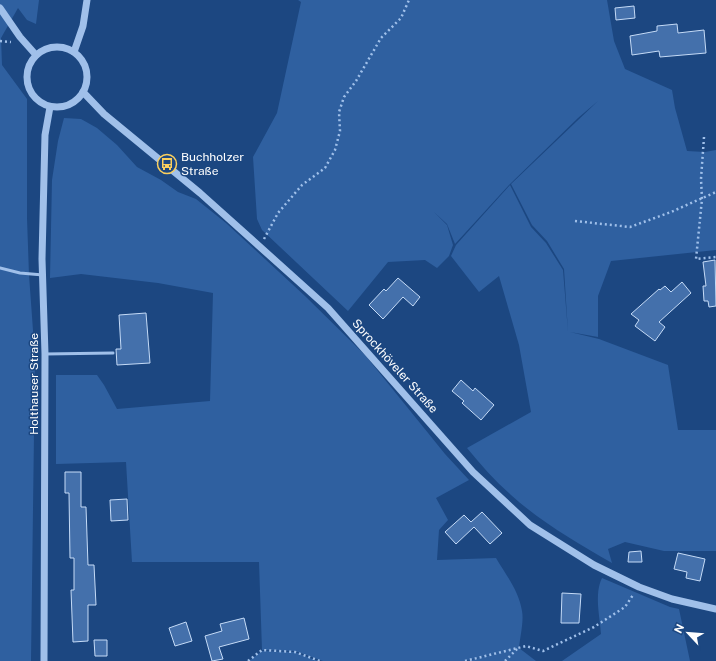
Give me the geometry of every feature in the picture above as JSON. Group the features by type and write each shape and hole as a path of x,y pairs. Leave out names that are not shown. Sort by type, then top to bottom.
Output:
{"street":[{"path":"74,52 84,26 87,0"},
{"path":"0,8 20,37 36,55"},
{"path":"51,47 63,47 74,52 84,64 87,72 87,81 83,92 69,105 61,107 50,107 37,101 28,88 26,80 29,65 36,55 44,49 51,47"},
{"name":"Sprockhöveler Straße","path":"83,92 104,114 167,164 328,308 473,472 530,525 594,565 632,584 672,599 716,609"},
{"name":"Holthauser Straße","path":"44,661 45,354 43,275 45,135 50,107"}],"lane":[{"path":"0,268 20,273 43,275"},
{"path":"45,354 113,354"}],"path":[{"path":"260,246 278,213 302,185 326,168 335,150 340,132 339,112 344,98 356,81 381,38 401,18 409,0"},
{"path":"0,42 11,42"},
{"path":"704,137 701,179 702,199 696,258 716,257"},
{"path":"575,221 630,227 702,199 716,192"},
{"path":"465,661 526,646 543,651 594,627 626,607 634,594"},
{"path":"505,661 518,648"},
{"path":"248,661 262,650 295,652 320,661"}],"shaded area":[{"path":"0,0 39,0 36,24 27,20 18,8 1,38 2,65 27,99 27,218 29,275 35,358 31,661 0,661"},
{"path":"298,0 607,0 614,41 625,69 672,90 675,108 687,151 705,152 716,150 716,250 611,261 598,296 598,337 570,332 599,339 668,365 678,430 716,430 716,551 664,551 625,542 608,549 612,563 560,532 523,505 505,490 467,448 531,412 519,345 499,276 479,292 451,256 456,245 510,185 531,227 546,243 563,270 568,332 564,269 547,241 532,225 511,184 598,101 578,118 509,185 455,244 447,224 434,212 447,225 453,245 449,256 437,268 425,260 388,262 348,311 262,230 257,219 253,157 277,113 301,2"},
{"path":"64,118 81,119 97,128 117,145 137,167 161,180 178,192 196,199 226,223 305,296 365,355 445,454 469,480 436,498 448,520 439,530 437,560 496,558 512,583 522,611 523,619 519,648 536,661 467,661 503,652 464,661 323,661 295,651 262,650 259,562 132,562 126,462 56,464 56,375 97,375 117,409 210,401 213,293 158,283 81,274 50,278 52,180 58,141"},
{"path":"602,578 670,607 679,609 690,661 562,661 601,634 598,591"},
{"path":"262,651 295,652 318,661 249,661"}],"building":[{"path":"634,6 635,18 616,20 615,8"},
{"path":"677,24 678,33 704,30 706,53 660,57 659,51 632,55 630,36 657,31 657,26"},
{"path":"715,260 716,306 709,307 708,301 704,301 703,286 706,286 703,262"},
{"path":"398,278 420,297 413,306 403,297 383,319 369,305 384,289 386,291"},
{"path":"682,282 691,293 659,322 665,327 655,341 635,326 639,320 631,314 659,289 660,290 665,286 671,292"},
{"path":"146,313 150,363 117,365 116,349 121,349 119,315"},
{"path":"461,380 473,391 475,388 494,405 481,420 462,403 464,401 452,391"},
{"path":"65,472 81,472 81,507 86,507 88,565 94,565 96,605 88,605 88,641 73,642 71,590 74,590 74,558 70,558 69,493 65,493"},
{"path":"127,499 128,520 111,521 110,500"},
{"path":"482,512 502,533 490,544 474,527 456,544 445,532 464,515 471,522"},
{"path":"641,551 642,562 628,562 629,552"},
{"path":"678,553 705,559 700,581 686,578 687,572 674,569"},
{"path":"562,593 581,594 579,623 561,623"},
{"path":"244,618 249,639 219,647 223,659 212,661 205,636 222,631 220,624"},
{"path":"186,622 192,641 175,646 169,628"},
{"path":"94,640 107,640 107,656 95,656"}],"place":[{"name":"Buchholzer Straße","path":"167,164"}]}
